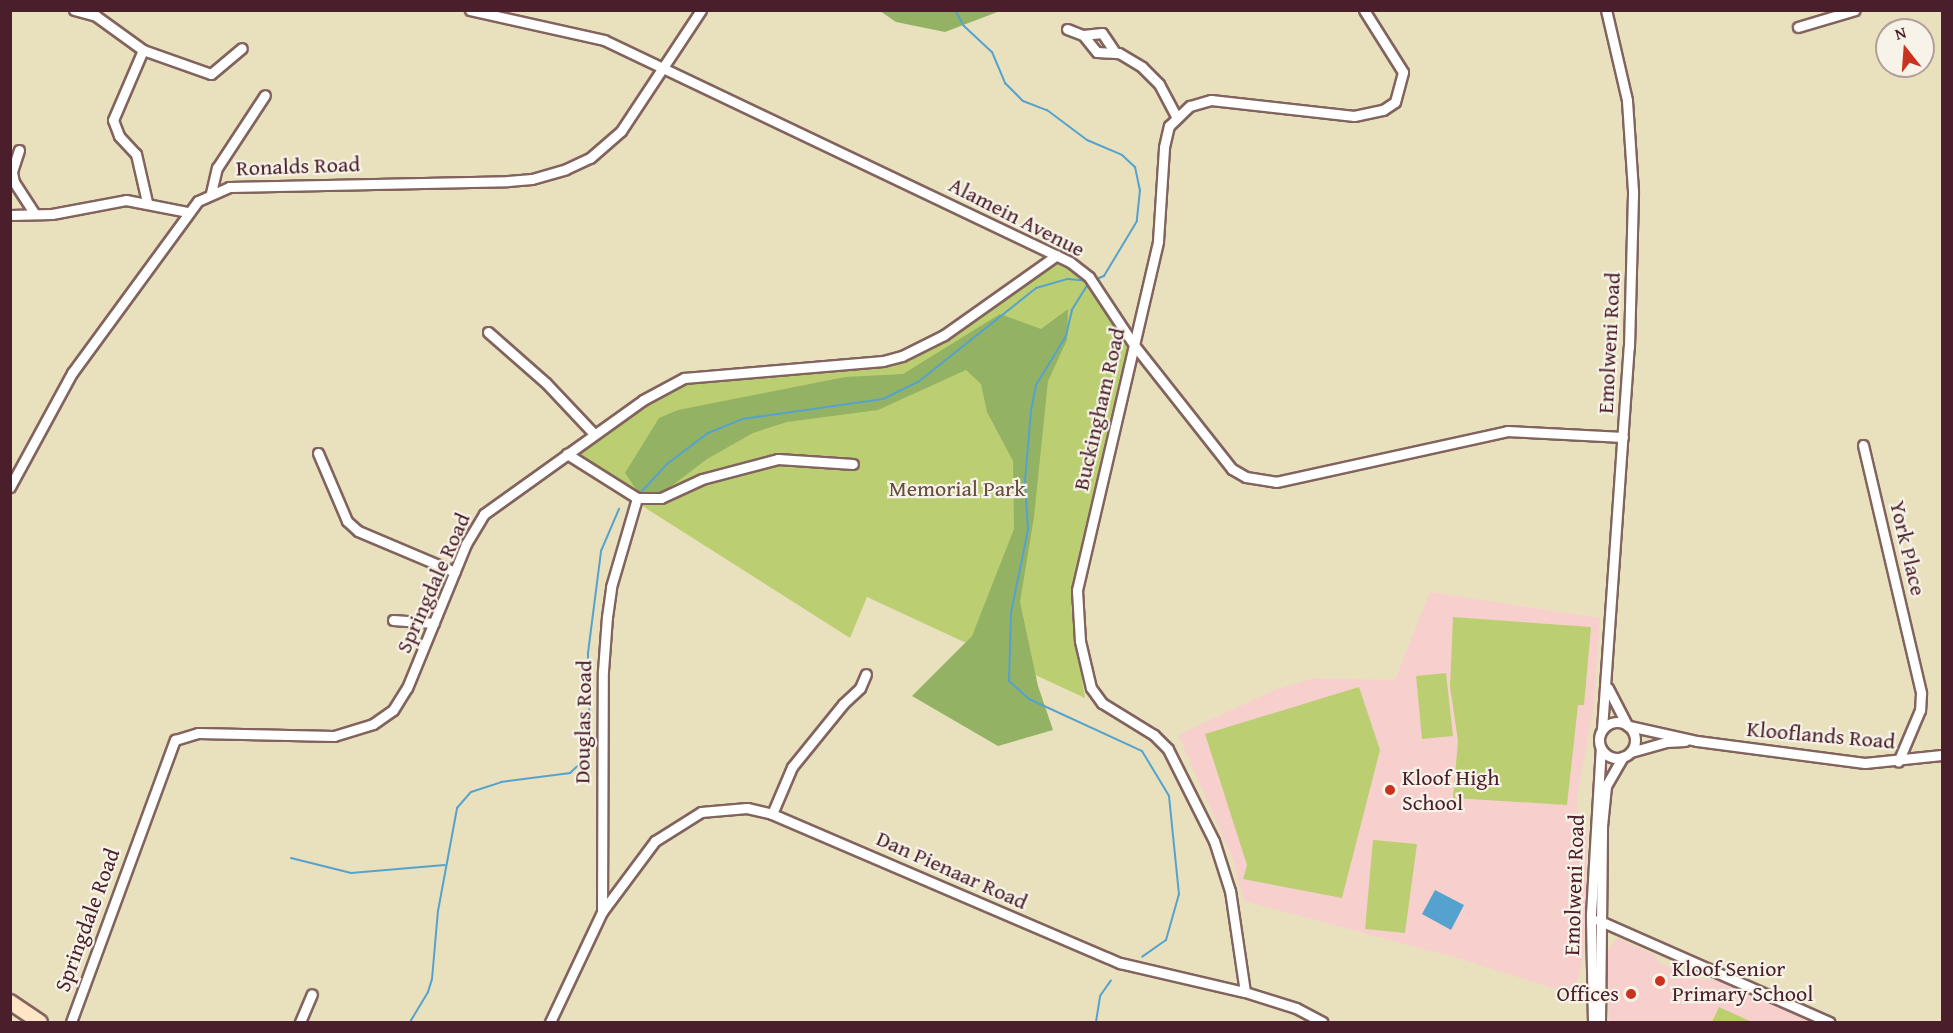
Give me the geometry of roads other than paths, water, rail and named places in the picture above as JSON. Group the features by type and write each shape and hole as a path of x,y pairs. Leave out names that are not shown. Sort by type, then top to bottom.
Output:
{"main road":[{"path":"10,1002 40,1023"}],"street":[{"path":"74,10 96,16 143,50 211,74 242,48"},
{"name":"Alamein Avenue","path":"470,10 580,32 1057,255 1092,280 1134,345 1232,469 1262,481 1297,478 1507,431 1623,437"},
{"name":"Ronalds Road","path":"10,487 72,373 187,212 210,193 270,185 532,180 566,169 609,144 621,131 660,68 701,10"},
{"path":"1067,29 1083,35 1102,33 1115,52 1152,76 1176,116 1190,106 1211,100 1354,116 1383,110 1395,102 1403,72 1364,10"},
{"name":"Emolweni Road","path":"1602,729 1623,437 1632,270 1633,152 1628,100 1606,10"},
{"path":"1798,27 1856,10"},
{"path":"1083,35 1097,52 1115,52"},
{"path":"143,50 113,120 119,135 136,154 147,202"},
{"path":"210,193 217,168 265,96"},
{"name":"Buckingham Road","path":"1176,116 1166,136 1161,226 1077,590 1084,667 1091,688 1102,703 1154,735 1175,759 1228,881 1245,992"},
{"path":"19,150 12,172 14,182 34,213"},
{"path":"10,215 52,214 126,200 147,202 187,212"},
{"name":"Springdale Road","path":"71,1023 175,740 198,733 334,736 373,724 399,703 454,572 483,514 594,434 677,380 727,372 883,362 902,356 944,335 1057,255"},
{"path":"488,332 546,383 594,434"},
{"name":"York Place","path":"1863,445 1921,693 1920,710 1898,762"},
{"path":"318,453 347,521 358,531 454,572"},
{"path":"567,454 637,498 661,498 731,470 778,459 854,464"},
{"name":"Douglas Road","path":"550,1023 602,912 603,671 607,616 611,587 637,498"},
{"path":"393,620 434,623"},
{"path":"772,814 792,767 843,704 861,688 866,674"},
{"path":"1605,680 1628,725 1635,740 1627,754 1613,757 1601,748 1602,729 1616,722 1628,725"},
{"name":"Klooflands Road","path":"1628,725 1696,741 1818,758 1898,762 1942,755"},
{"name":"Klooflands Road","path":"1627,754 1666,742 1696,741"},
{"name":"Emolweni Road","path":"1593,1023 1591,914 1601,748"},
{"name":"Emolweni Road","path":"1600,1023 1598,920 1606,786 1627,754"},
{"name":"Dan Pienaar Road","path":"602,912 655,840 701,812 723,808 747,808 772,814 1120,963 1245,992 1296,1008 1322,1023"},
{"path":"1598,920 1829,1023"},
{"path":"1598,933 1623,931"},
{"path":"300,1023 312,994"}],"water":[{"path":"1435,890 1464,905 1451,930 1422,914"}],"waterway":[{"path":"955,10 964,26 992,52 1005,83 1023,101 1047,110 1087,140 1122,155 1135,167 1140,190 1137,221 1104,276 1096,279"},
{"path":"642,491 667,464 708,433 742,419 883,399 918,382 1036,288 1068,279 1090,281"},
{"path":"1088,284 1072,310 1066,336 1036,385 1031,411 1025,481 1028,530 1011,613 1009,681 1029,699 1142,751 1169,796 1179,894 1166,940 1142,957"},
{"path":"410,1022 428,992 432,979 438,911 457,808 471,792 501,782 570,773 582,762 590,744 588,653 601,551 619,509"},
{"path":"291,858 351,873 445,865"},
{"path":"1096,1022 1100,996 1111,980"}],"place":[{"name":"Kloof High School","path":"1390,790"},
{"name":"Kloof Senior Primary School","path":"1660,981"},
{"name":"Offices","path":"1631,994"}],"park label":[{"name":"Memorial Park","path":"957,489"}]}
